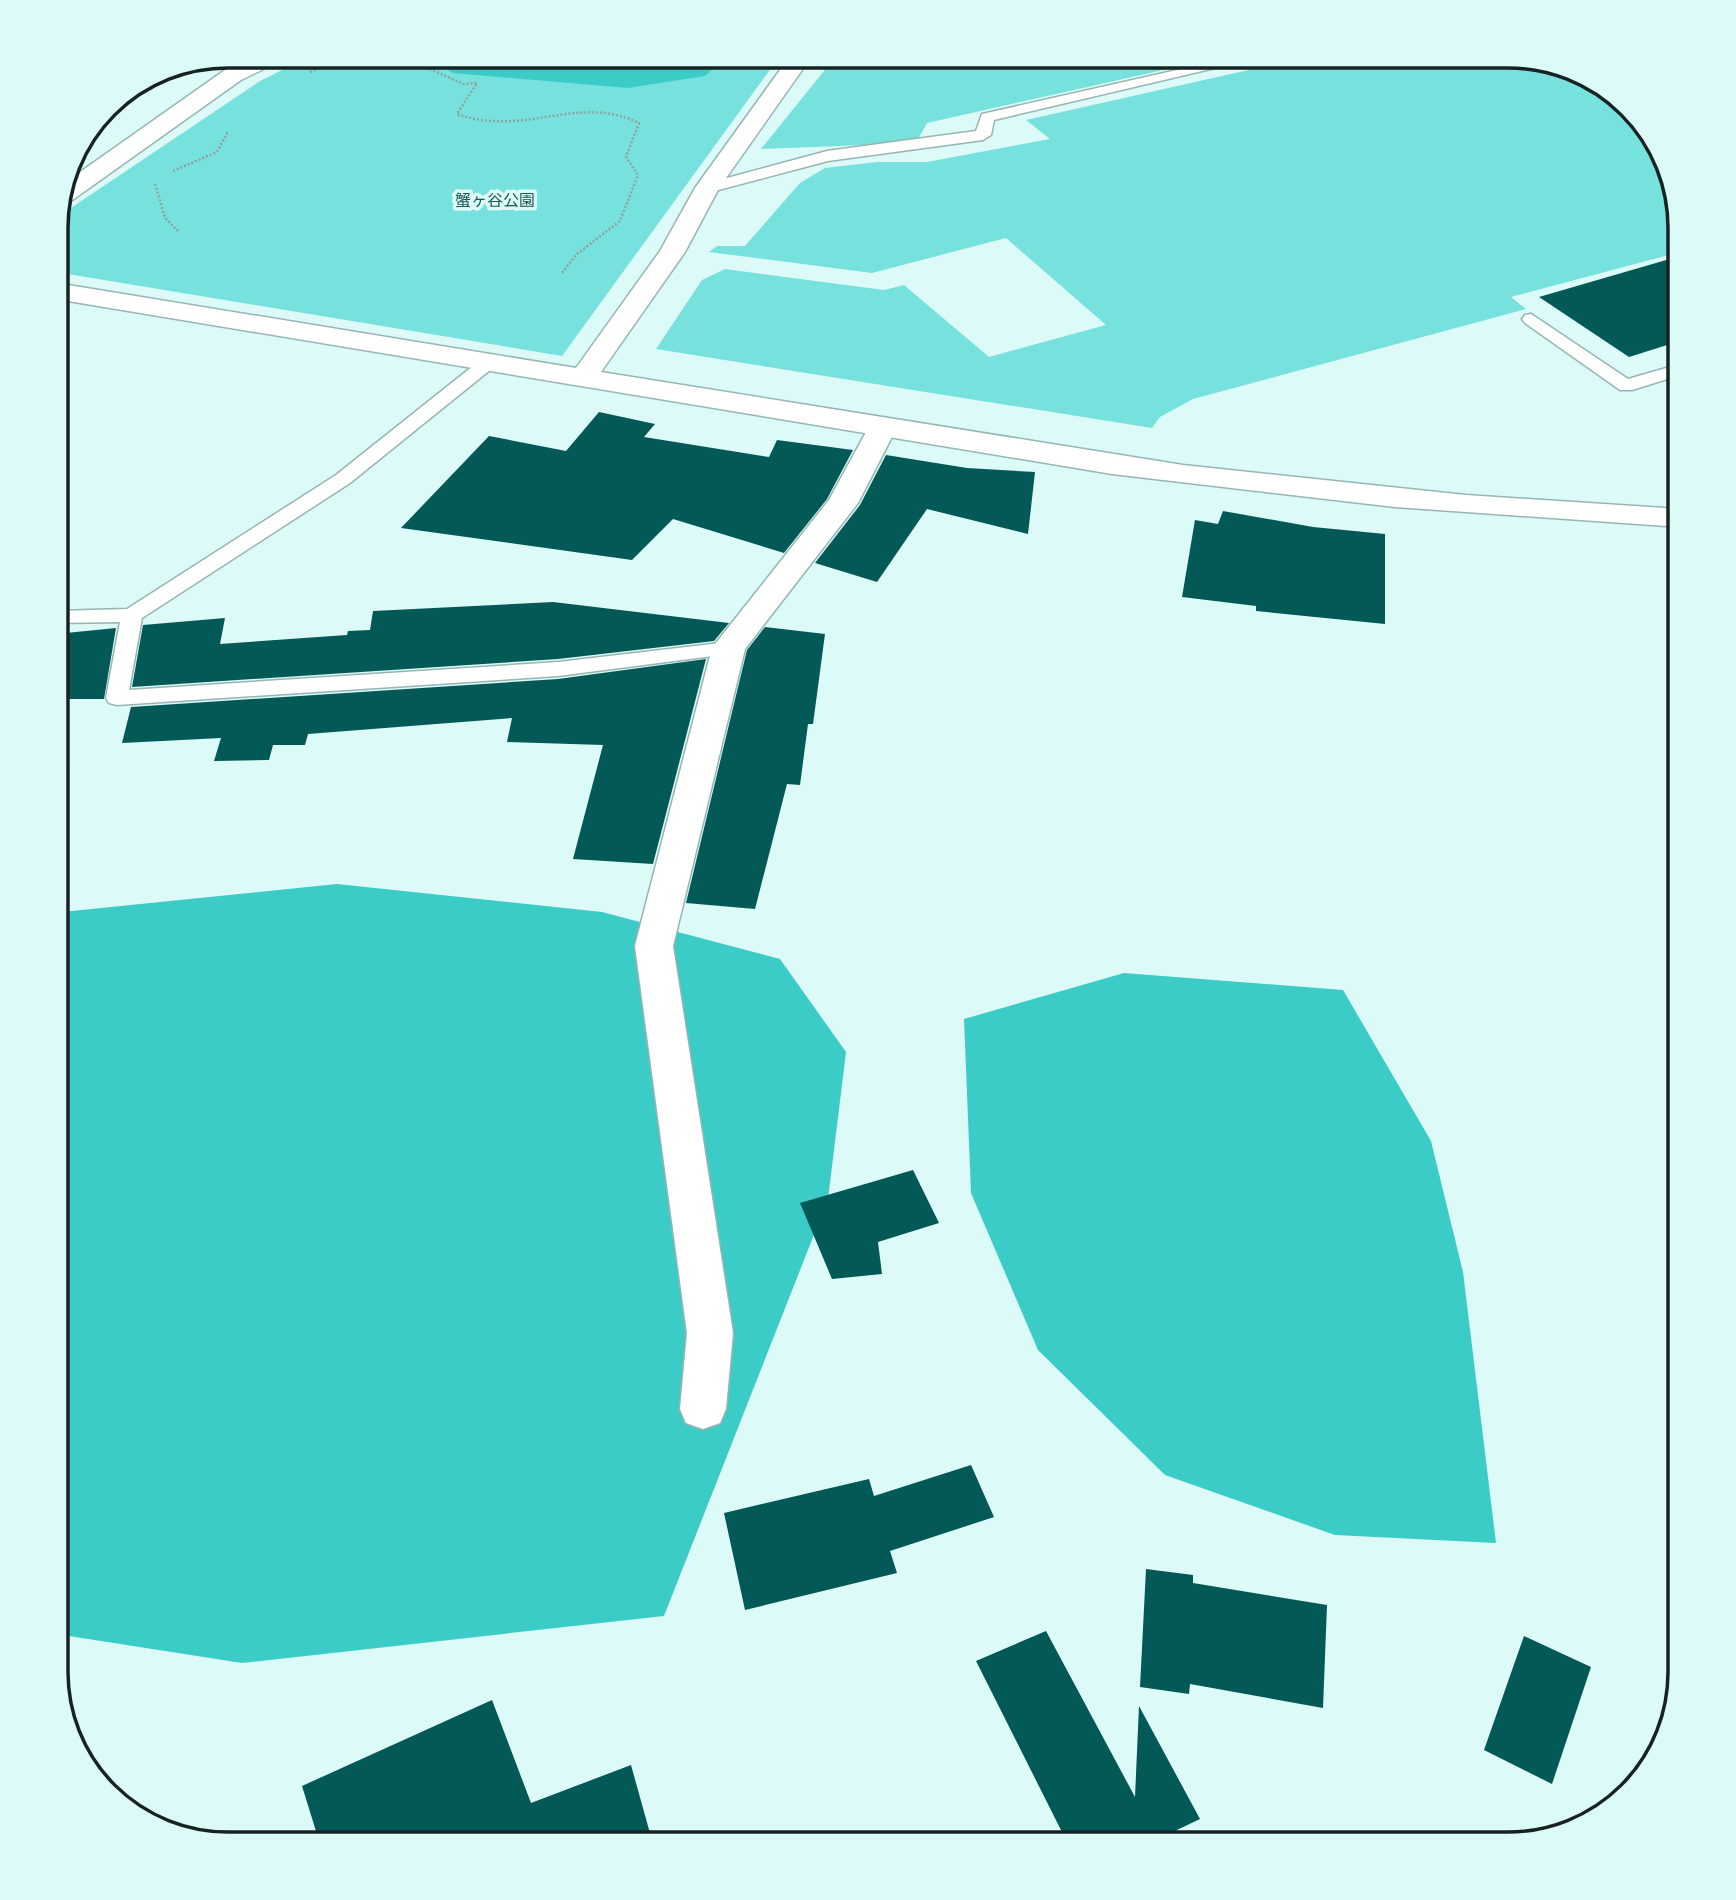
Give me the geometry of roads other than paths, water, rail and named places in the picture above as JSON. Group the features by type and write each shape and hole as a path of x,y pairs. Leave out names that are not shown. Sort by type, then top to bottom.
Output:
{"street":[{"path":"74,186 233,75 247,68"},
{"path":"584,377 672,252 706,188 792,68"},
{"path":"69,294 584,377 881,429 1283,489 1516,510 1668,517"},
{"path":"703,1409 710,1333 654,946 729,648 843,503 881,429"}],"lane":[{"path":"706,188 827,156 983,135 987,117 1202,69"},
{"path":"1531,319 1626,386 1668,373"},
{"path":"69,617 132,615 343,479 489,362"},
{"path":"132,615 117,698 558,669 729,648"}],"park label":[{"name":"蟹ヶ谷公園","path":"495,200"}]}
